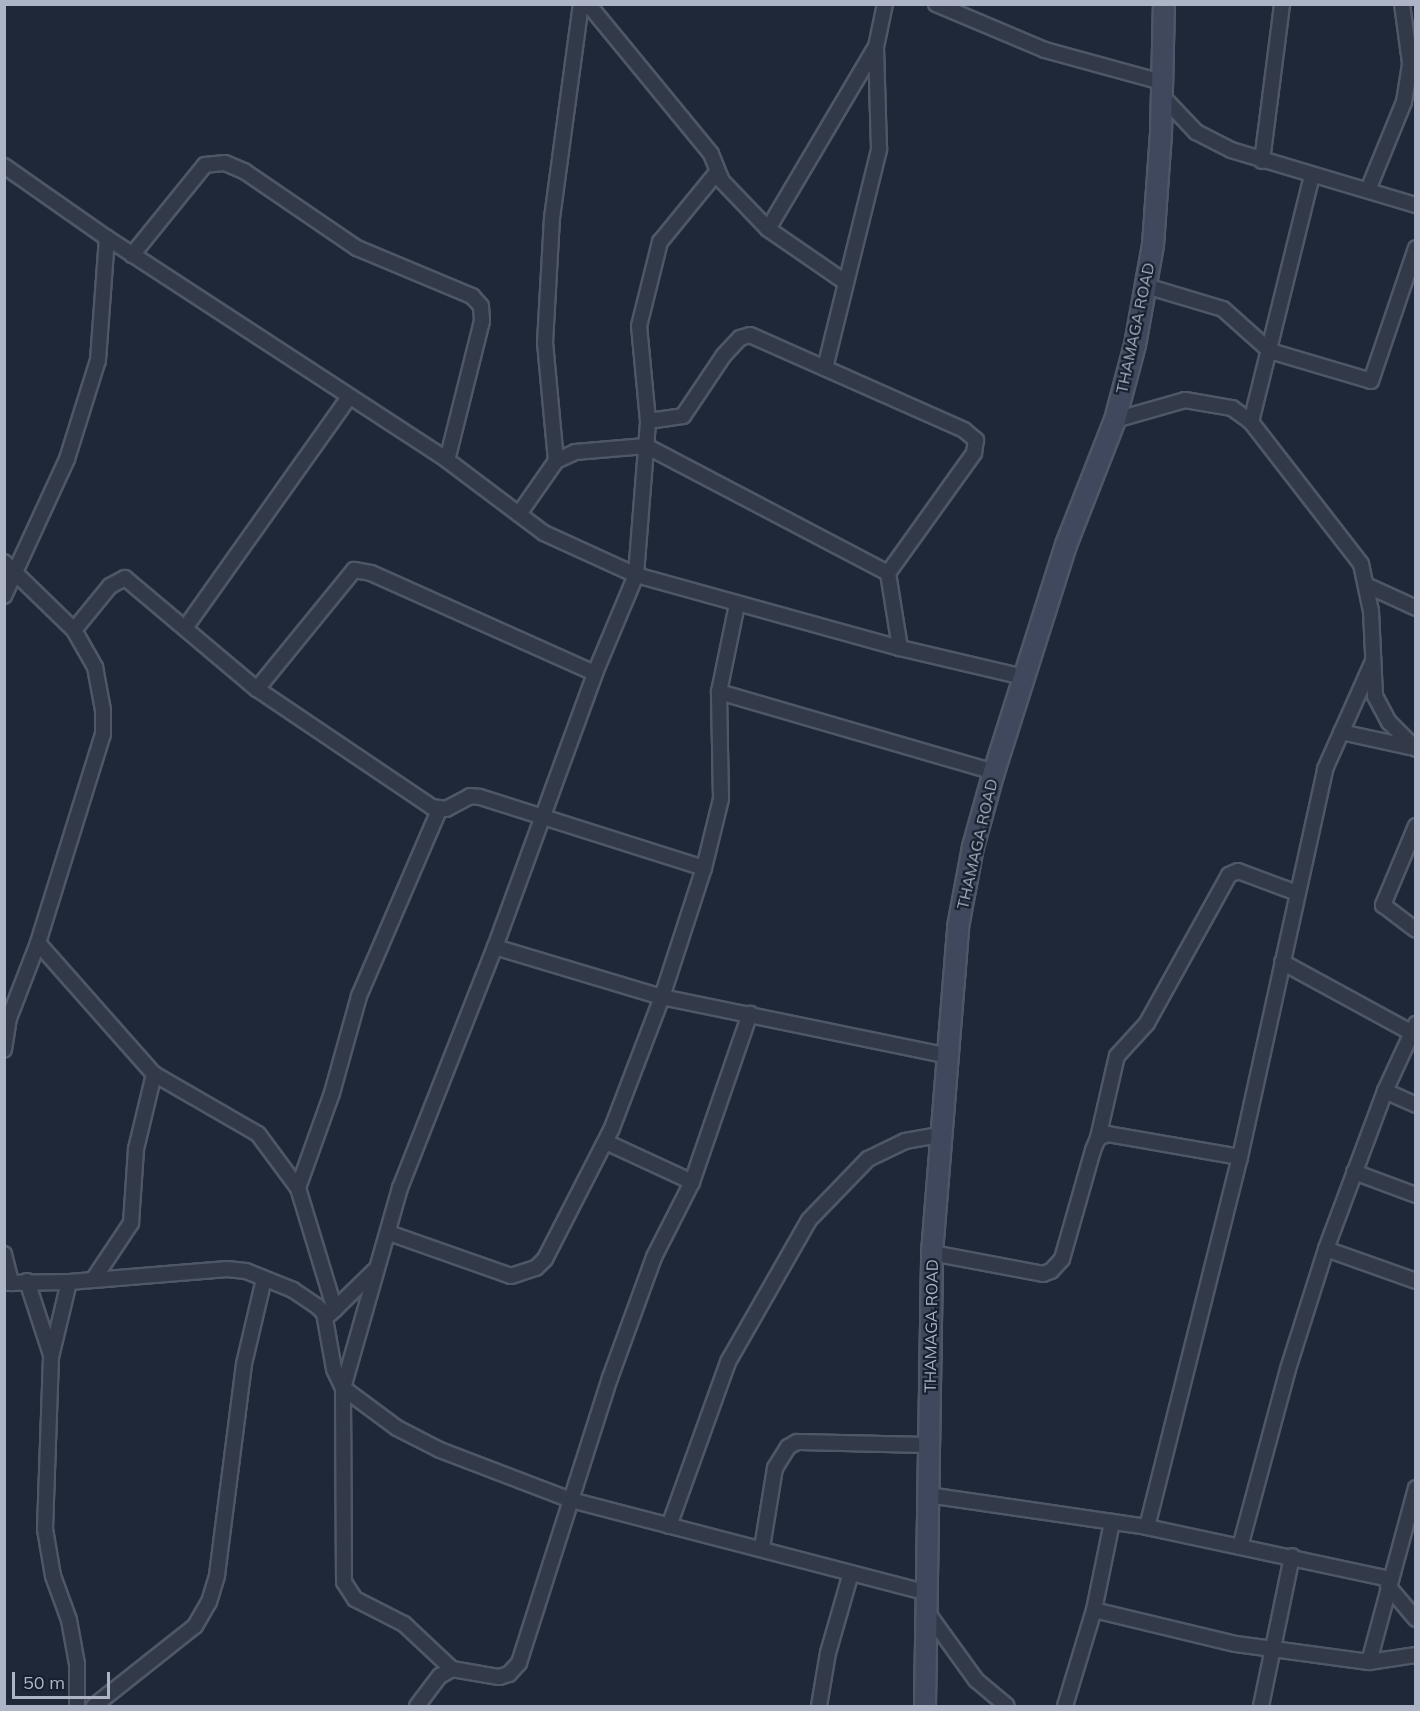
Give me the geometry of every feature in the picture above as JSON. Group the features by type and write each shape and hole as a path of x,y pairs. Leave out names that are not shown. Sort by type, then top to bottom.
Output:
{"main road":[{"name":"THAMAGA ROAD","path":"925,1707 932,1253 945,1055 958,927 973,847 994,772 1065,545 1115,420 1135,345 1153,245 1162,89 1164,4"}],"street":[{"path":"556,461 546,343 552,218 581,4"},
{"path":"588,4 711,154 717,172 768,229 845,282"},
{"path":"825,368 879,149 876,46 885,4"},
{"path":"936,4 1045,50 1162,89 1196,132 1262,160 1416,205"},
{"path":"1262,160 1282,4"},
{"path":"1368,190 1404,102 1413,58 1402,4"},
{"path":"768,229 876,46"},
{"path":"132,255 205,165 225,163 244,171 357,248 472,297 480,306 482,321 447,460"},
{"path":"4,166 132,255 447,460 544,533 636,575 900,648 1024,677"},
{"path":"717,172 665,234 657,251 639,336 648,421 636,575 595,673 495,947 400,1188 343,1388 344,1582 355,1599 404,1624 452,1669 499,1677 509,1674 519,1663 571,1500 654,1257 692,1182 750,1014"},
{"path":"1251,422 1312,175"},
{"path":"4,596 17,575 67,459 98,360 107,238"},
{"path":"1146,286 1223,309 1270,351 1371,381 1416,248"},
{"path":"648,421 683,416 724,355 745,336 825,368 964,430 976,440 974,453 888,573 900,648"},
{"path":"185,628 349,398"},
{"path":"1115,420 1185,400 1232,408 1251,422 1361,564 1366,585 1375,696 1380,710 1413,748"},
{"path":"519,514 556,461 575,452 646,446 888,573"},
{"path":"4,562 74,630 95,668 104,710 103,734 38,943 7,1018 4,1050"},
{"path":"257,689 354,570 371,573 595,673"},
{"path":"74,630 110,586 125,578 257,689 439,810"},
{"path":"1366,585 1416,608"},
{"path":"389,1233 511,1276 524,1274 544,1259 606,1142 662,997 704,868 720,799 719,692 737,604"},
{"path":"1148,1527 1240,1156 1325,769 1373,662"},
{"path":"719,692 994,772"},
{"path":"1341,732 1413,748"},
{"path":"298,1188 332,1093 359,996 439,810 470,796 704,868"},
{"path":"1416,826 1383,905 1416,930"},
{"path":"932,1253 1043,1274 1058,1267 1098,1138 1117,1056 1147,1023 1229,875 1238,871 1297,893"},
{"path":"38,943 154,1074 258,1134 298,1188 335,1310"},
{"path":"495,947 662,997 945,1055"},
{"path":"1240,1547 1288,1369 1326,1249 1385,1091 1414,1031 1282,962"},
{"path":"93,1280 131,1223 136,1149 154,1074"},
{"path":"1385,1091 1416,1105"},
{"path":"1098,1138 1115,1134 1240,1156"},
{"path":"669,1526 728,1362 809,1220 868,1159 905,1141 939,1135"},
{"path":"606,1142 692,1182"},
{"path":"1354,1172 1416,1195"},
{"path":"1326,1249 1416,1281"},
{"path":"4,1254 8,1283 69,1282 227,1269 264,1279 309,1300 324,1313 334,1369 343,1388 397,1428 440,1450 531,1488 851,1573 927,1603 976,1680 1006,1707"},
{"path":"325,1320 376,1269"},
{"path":"93,1707 195,1626 209,1602 217,1575 244,1364 264,1279"},
{"path":"27,1281 51,1357"},
{"path":"69,1282 51,1357 45,1529 53,1576 69,1620 77,1664 77,1707"},
{"path":"762,1548 775,1468 788,1447 797,1442 929,1445"},
{"path":"1369,1662 1416,1488"},
{"path":"928,1495 1148,1527 1292,1556 1389,1582 1416,1619"},
{"path":"1065,1707 1094,1610 1112,1522"},
{"path":"1260,1707 1292,1556"},
{"path":"819,1707 828,1653 851,1573"},
{"path":"1094,1610 1274,1649 1369,1662 1416,1655"},
{"path":"417,1707 440,1676 452,1669"}]}
